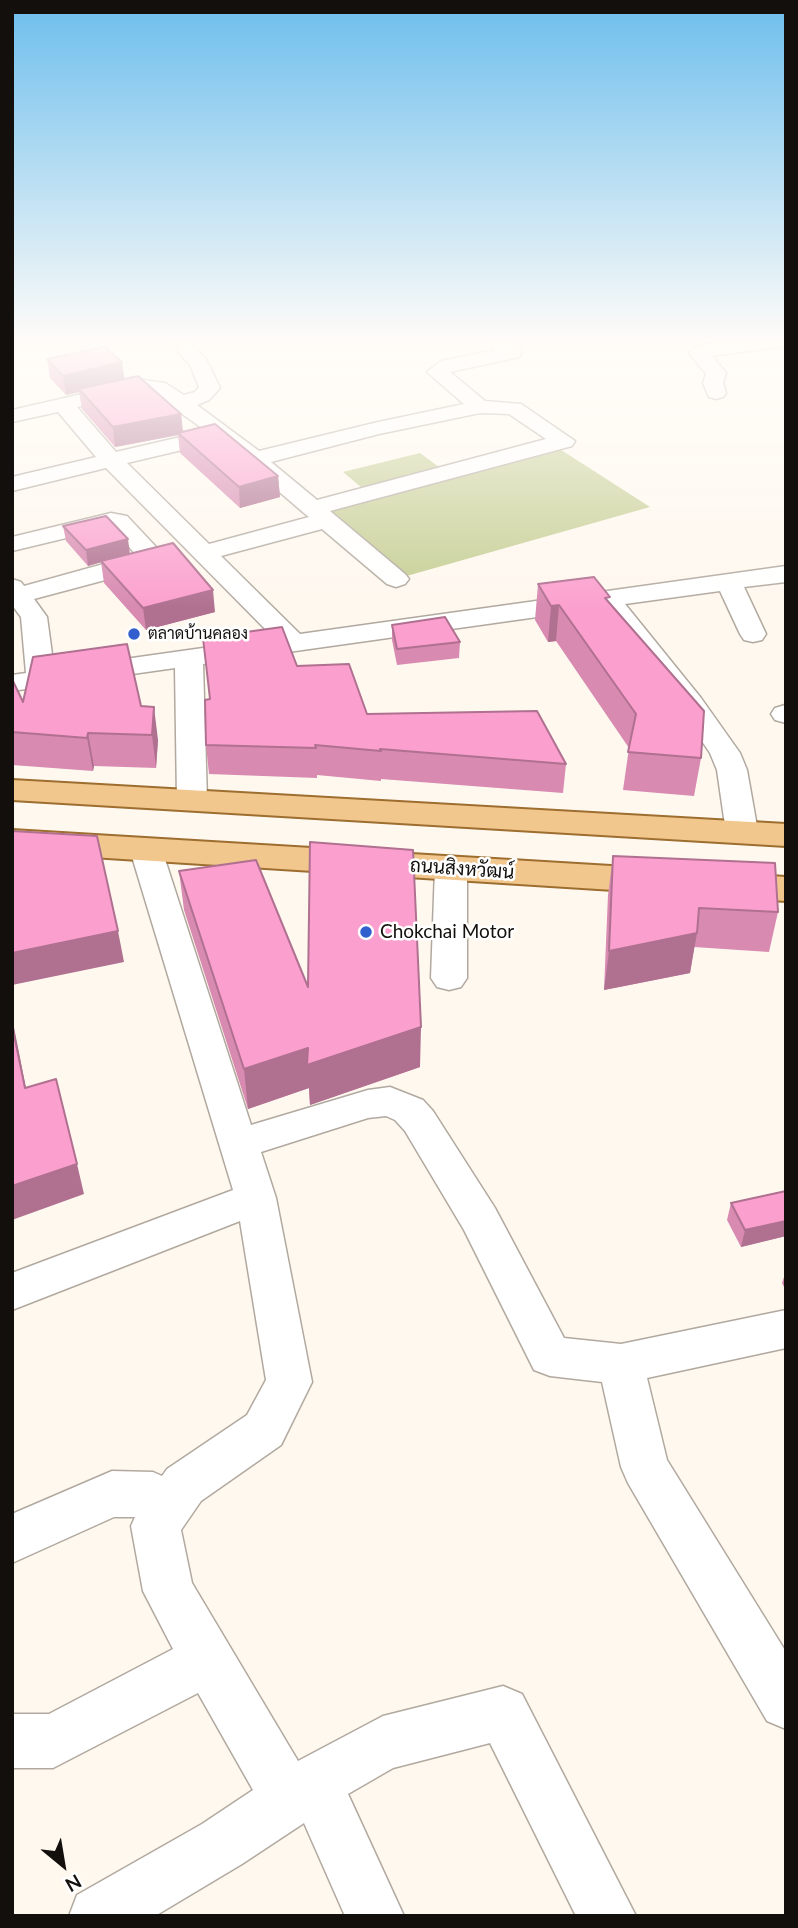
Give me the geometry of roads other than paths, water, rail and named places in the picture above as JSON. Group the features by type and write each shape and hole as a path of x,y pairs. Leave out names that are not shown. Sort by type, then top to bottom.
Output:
{"main road":[{"path":"12,790 786,835"},
{"name":"ถนนสิงหวัฒน์","path":"12,842 786,889"}],"street":[{"path":"84,429 111,460 294,643"},
{"path":"218,429 396,579"},
{"path":"255,459 374,429"},
{"path":"205,553 320,514 564,443 544,429"},
{"path":"12,484 224,433"},
{"path":"12,544 111,520 119,521 149,554 148,559 141,563 15,591 35,622 41,679"},
{"path":"12,683 786,574"},
{"path":"729,582 753,634"},
{"path":"607,599 691,704 724,753 732,770 742,832"},
{"path":"189,658 192,800"},
{"path":"146,850 256,1198 289,1382 264,1430 184,1485 156,1526 168,1591 207,1660 302,1792 375,1916"},
{"path":"449,978 451,869"},
{"path":"238,1144 368,1104 390,1101 399,1104 418,1121 480,1220 550,1356 621,1364 786,1329"},
{"path":"12,1292 256,1198"},
{"path":"621,1364 645,1467 786,1702"},
{"path":"12,1539 112,1494 153,1495 172,1503"},
{"path":"12,1741 54,1741 207,1660"},
{"path":"97,1916 383,1743 503,1713 607,1916"}],"place":[{"name":"ตลาดบ้านคลอง","path":"134,634"},
{"name":"Chokchai Motor","path":"366,932"}]}
